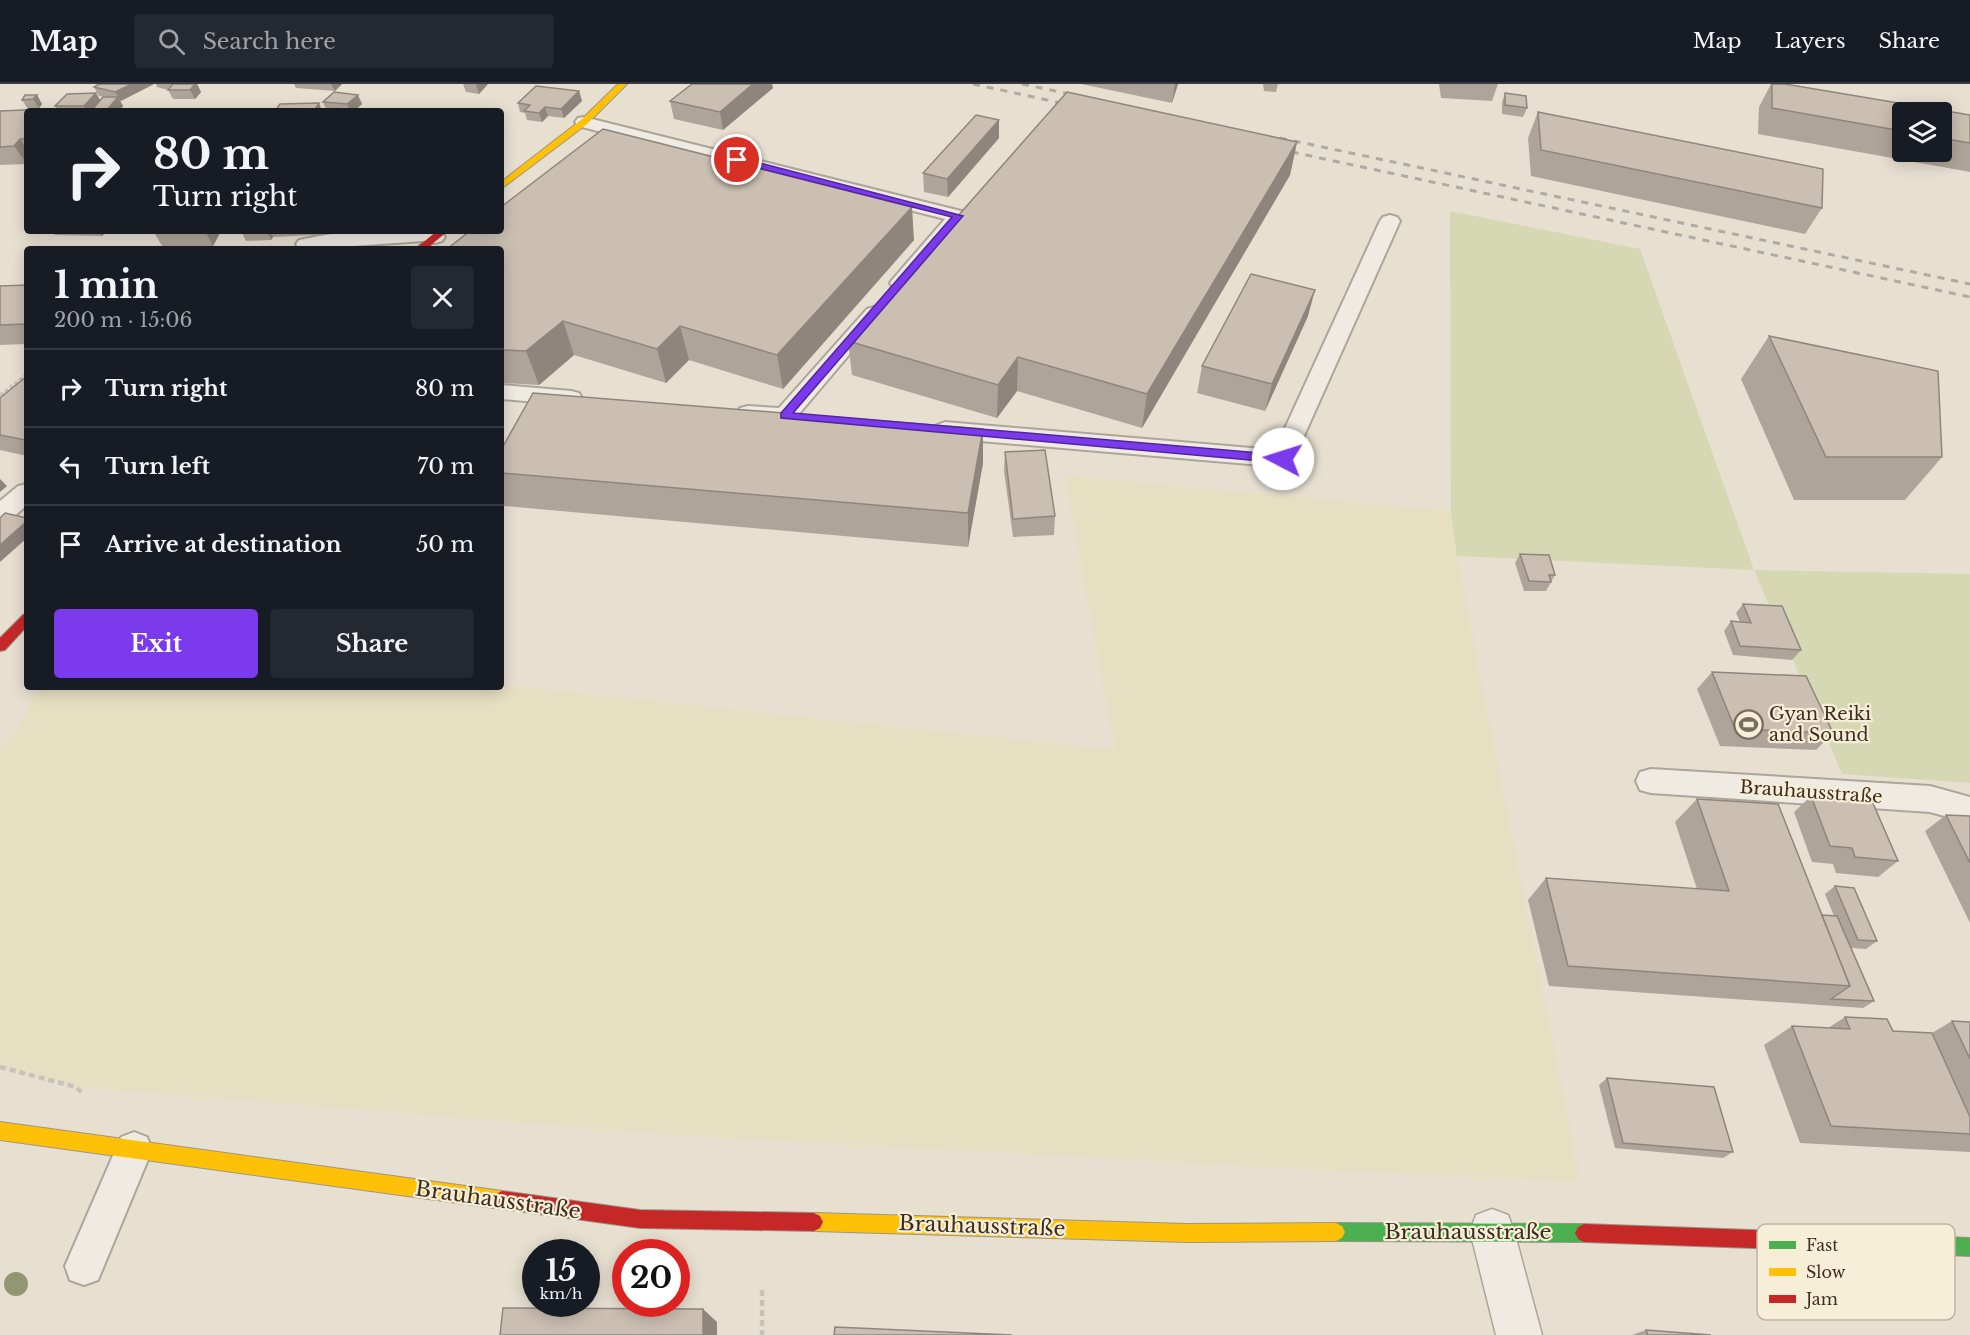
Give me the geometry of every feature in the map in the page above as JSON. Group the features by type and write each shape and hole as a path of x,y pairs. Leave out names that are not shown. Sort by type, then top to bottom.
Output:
{"street":[{"path":"504,184 584,122 623,84"},
{"path":"0,646 24,621"},
{"name":"Brauhausstraße","path":"0,1131 640,1219 973,1225 1188,1233 1492,1231 1757,1240"},
{"path":"1492,1231 1519,1335"},
{"name":"Brauhausstraße","path":"1955,1246 1970,1247"}],"lane":[{"path":"584,122 958,216 785,416"},
{"path":"927,428 1283,459 1390,221"},
{"path":"306,244 330,240 423,235 433,239"},
{"path":"504,392 596,400"},
{"path":"726,411 808,418"},
{"path":"0,515 24,495"},
{"name":"Brauhausstraße","path":"1651,781 1930,799 1970,810"},
{"path":"84,1266 134,1150"}],"path":[{"path":"0,395 24,376"},
{"path":"0,1067 76,1087"},
{"path":"762,1290 762,1335"}],"shaded area":[{"path":"1065,476 1451,511 1457,556 1580,1181 1323,1170 690,1136 76,1087 0,1067 0,752 17,729 38,690 504,690 504,685 1115,750"}],"green space":[{"path":"1450,211 1640,249 1754,570 1457,556 1451,511"},
{"path":"1754,570 1970,574 1970,783 1842,774"}],"building":[{"path":"99,84 132,84 115,92 94,87"},
{"path":"173,84 195,84 190,90 168,90"},
{"path":"692,84 753,84 720,112 670,101"},
{"path":"1772,84 1785,84 1892,102 1892,129 1772,108"},
{"path":"536,86 579,91 561,109 545,107 539,113 524,111 530,105 518,103"},
{"path":"334,92 358,95 347,104 323,102"},
{"path":"1067,92 1297,142 1147,394 1018,357 998,385 848,341"},
{"path":"96,93 84,106 55,106 67,94"},
{"path":"1505,93 1526,96 1527,108 1505,105"},
{"path":"25,95 37,95 33,99 22,100"},
{"path":"103,97 118,97 109,108 94,108"},
{"path":"319,103 316,108 277,108 280,104"},
{"path":"24,110 24,139 20,139 14,146 0,147 0,111"},
{"path":"1538,112 1823,169 1822,208 1541,150"},
{"path":"1952,112 1970,115 1970,143 1952,140"},
{"path":"976,115 999,120 947,179 923,173"},
{"path":"603,129 912,207 777,355 680,326 657,349 563,321 526,351 504,350 504,246 451,246 466,234 504,234 504,205"},
{"path":"1251,274 1315,290 1272,384 1202,366"},
{"path":"24,285 24,324 0,325 0,286"},
{"path":"1769,336 1938,371 1942,457 1826,457"},
{"path":"24,378 24,440 0,435 0,398"},
{"path":"533,393 983,429 968,513 504,473 504,445"},
{"path":"1045,450 1055,516 1013,519 1005,452"},
{"path":"5,513 24,517 24,524 0,545 0,518"},
{"path":"1520,554 1549,555 1555,575 1549,575 1551,582 1529,581"},
{"path":"1743,604 1782,606 1801,650 1740,646 1731,621 1751,623"},
{"path":"1712,672 1806,676 1833,733 1735,729"},
{"path":"1811,796 1872,801 1898,861 1855,857 1852,848 1830,846"},
{"path":"1697,799 1778,804 1850,986 1568,966 1546,878 1729,891"},
{"path":"1946,815 1970,816 1970,863"},
{"path":"1835,886 1854,888 1877,941 1858,940"},
{"path":"1822,915 1837,916 1874,1001 1831,999 1850,986"},
{"path":"1845,1017 1887,1019 1893,1031 1932,1033 1970,1117 1970,1134 1831,1126 1792,1026 1850,1029"},
{"path":"1952,1021 1970,1022 1970,1059"},
{"path":"1607,1078 1714,1087 1733,1152 1623,1143"},
{"path":"503,1308 522,1308 522,1317 600,1317 600,1308 612,1309 612,1317 690,1317 690,1309 703,1309 703,1335 500,1335"},
{"path":"835,1327 1012,1335 834,1335"},
{"path":"1646,1330 1711,1335 1648,1335"}],"railway":[{"path":"973,84 1075,106"},
{"path":"1022,84 1084,97"},
{"path":"1280,138 1970,284"},
{"path":"1278,149 1970,297"}],"traffic: fast":[{"path":"1336,1232 1584,1233"},
{"path":"1955,1246 1970,1247"}],"traffic: slow":[{"path":"504,184 584,122 623,84"},
{"path":"0,1131 502,1200"},
{"path":"814,1222 1187,1233 1336,1232"}],"traffic: jam":[{"path":"424,246 439,234"},
{"path":"0,646 24,621"},
{"path":"502,1200 640,1219 814,1222"},
{"path":"1584,1233 1757,1239"}],"place":[{"name":"Gyan Reiki and Sound","path":"1748,724"}],"route":[{"path":"737,160 958,216 785,416 1283,459"}]}
